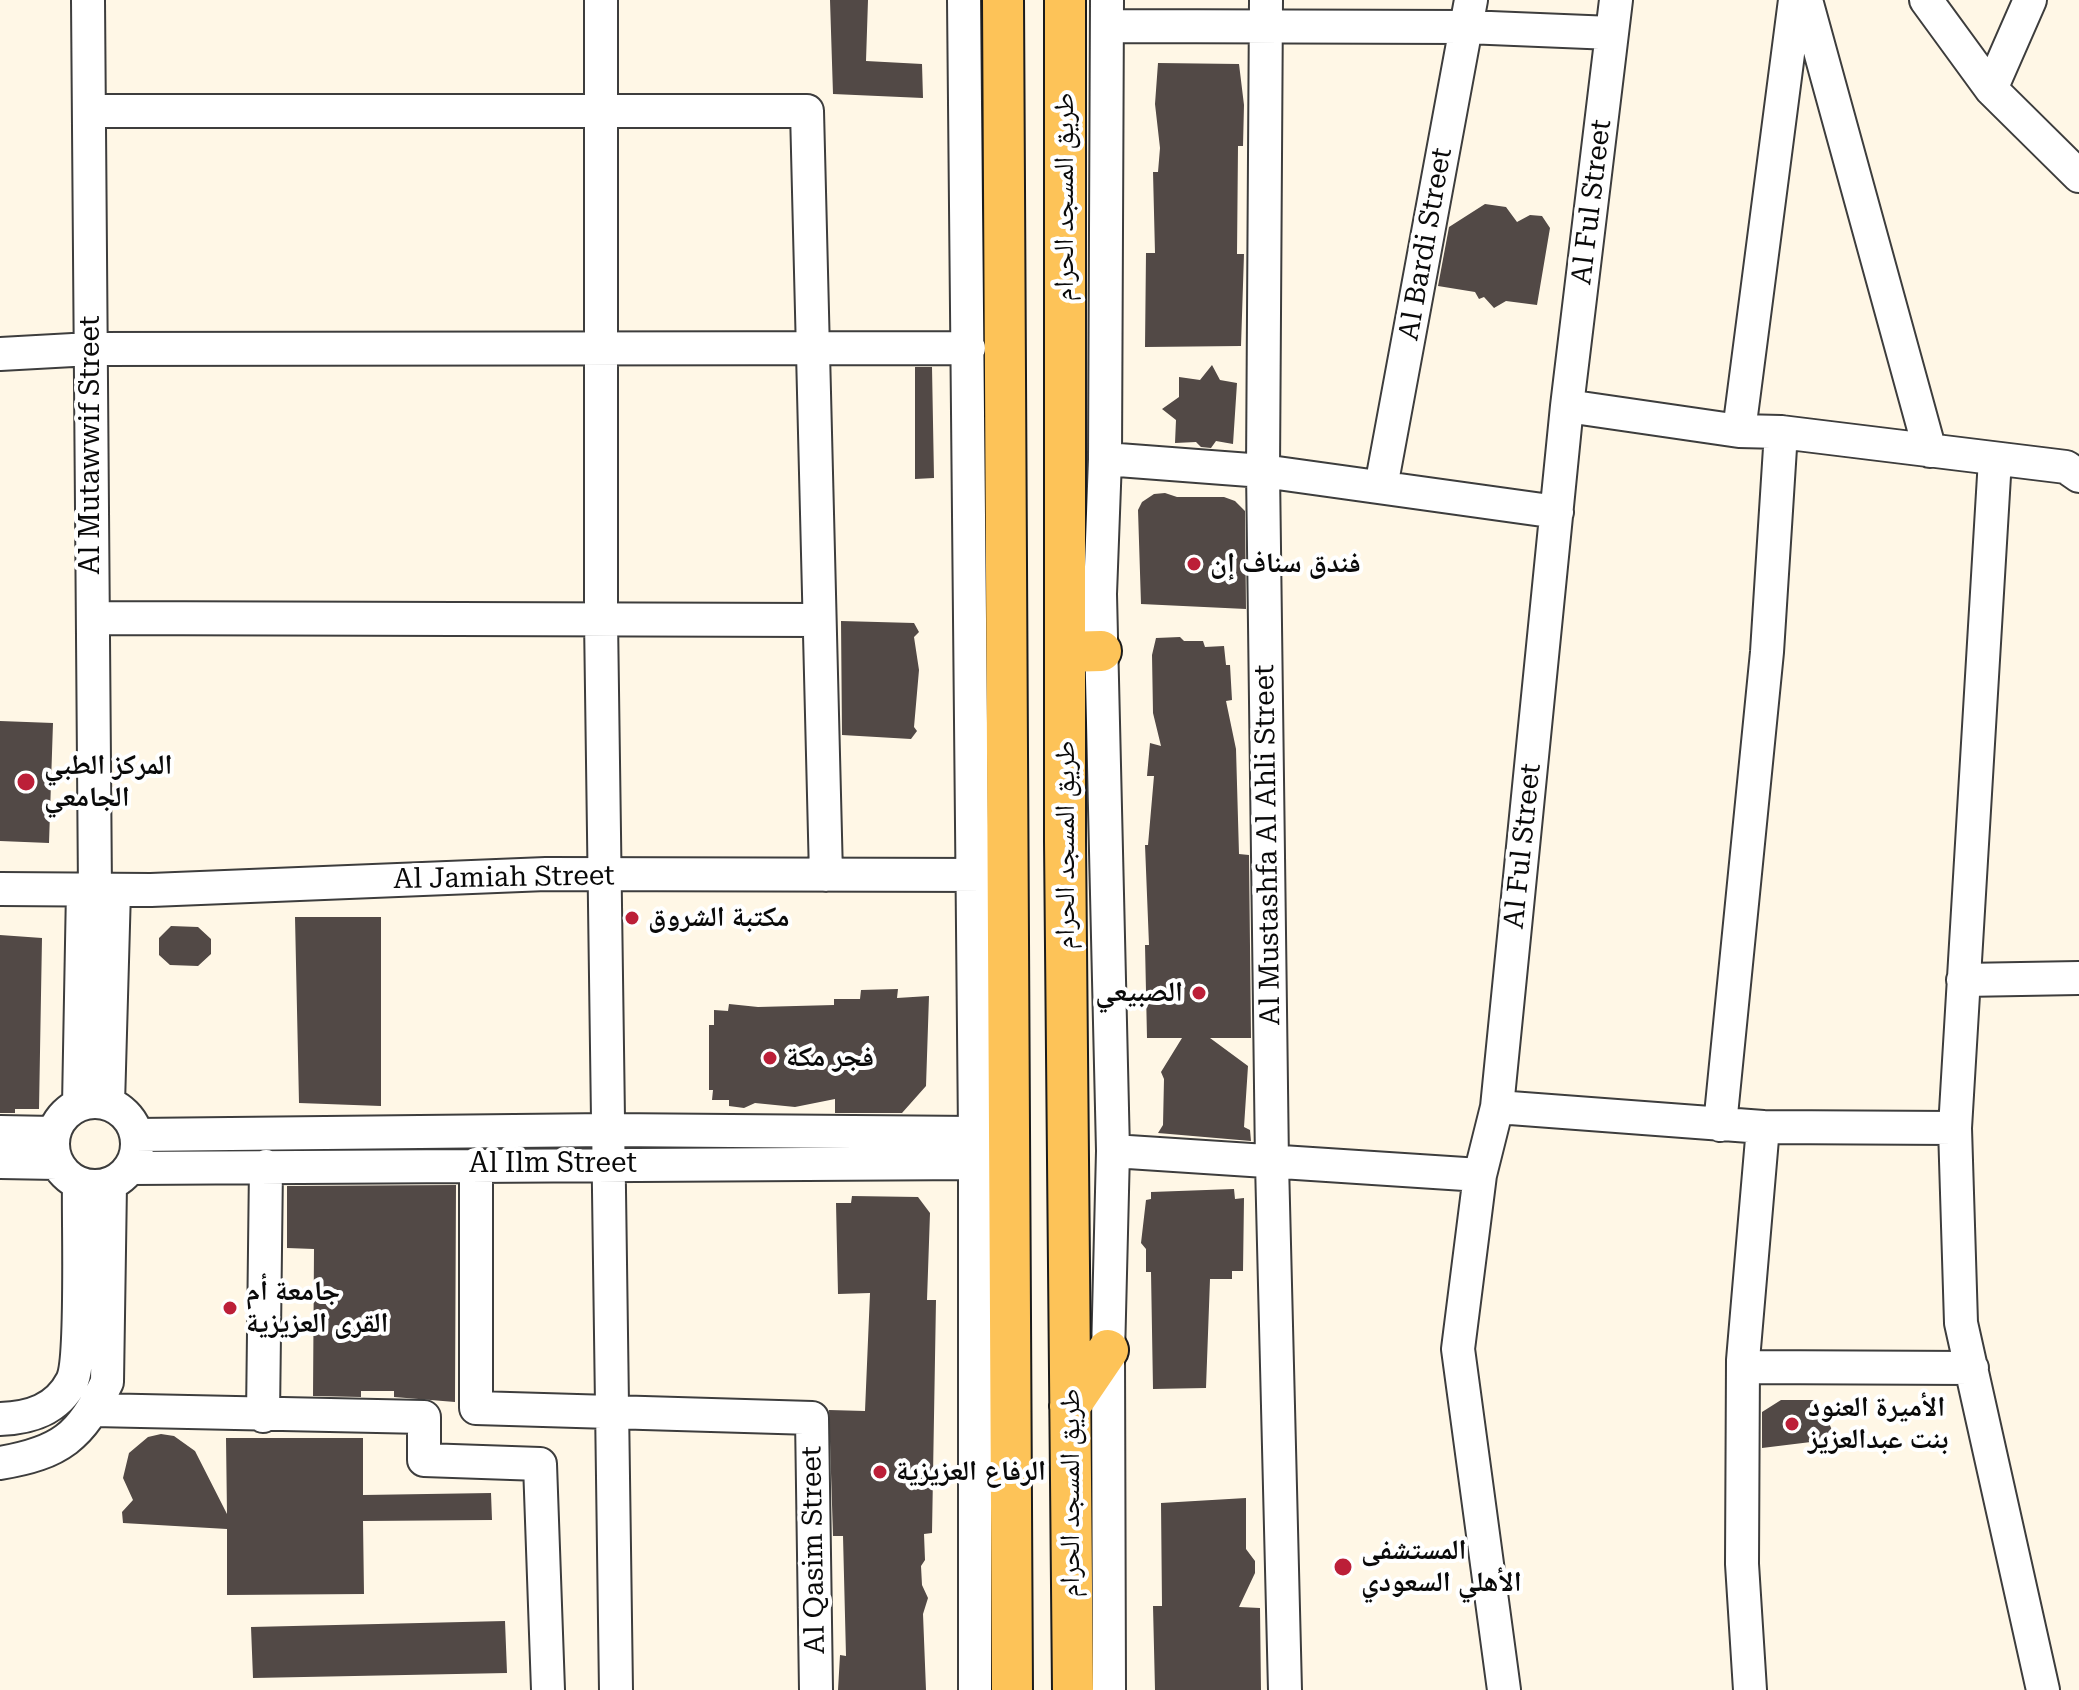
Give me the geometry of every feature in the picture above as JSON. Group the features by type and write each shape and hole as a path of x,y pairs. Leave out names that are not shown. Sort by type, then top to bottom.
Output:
{"main road":[{"name":"طريق المسجد الحرام","path":"1003,0 988,414 990,875 1012,1690"},
{"name":"طريق المسجد الحرام","path":"1065,0 1083,652 1068,1174 1073,1690"},
{"path":"990,875 1033,889 1051,918 1051,1132 1068,1174"},
{"path":"1070,1406 1108,1350"}],"street":[{"name":"Al Mutawwif Street","path":"88,0 97,890 94,1104"},
{"path":"601,0 601,619 616,1690"},
{"path":"964,0 969,348 988,414"},
{"name":"Al Ful Street","path":"1504,1690 1458,1349 1480,1175 1497,1107 1567,406 1616,0"},
{"path":"1739,431 1795,0"},
{"path":"1806,0 1930,451"},
{"path":"1926,0 1991,89 2077,169"},
{"path":"1991,89 2030,0"},
{"path":"1109,1690 1108,1350 1113,1151 1083,652 1105,459 1107,13 1468,14 1612,33"},
{"name":"Al Mustashfa Al Ahli Street","path":"1267,13 1263,471 1272,1163 1285,1690"},
{"name":"Al Bardi Street","path":"1381,487 1468,14"},
{"path":"89,111 807,111 826,875"},
{"path":"0,354 91,349 969,348"},
{"path":"1567,406 1739,431 1781,432 2066,467 2079,476"},
{"path":"1720,1125 1767,652 1781,432"},
{"path":"1105,459 1263,471 1557,512"},
{"path":"1995,459 1955,1128 1961,1323 2043,1690"},
{"path":"93,618 819,620"},
{"name":"Al Jamiah Street","path":"0,889 97,890 606,874 990,875"},
{"path":"975,1690 975,1148 990,875"},
{"path":"1963,980 2079,978"},
{"path":"0,1162 86,1166 136,1157 136,1135 127,1117 94,1104 68,1111 86,1166 107,1382 94,1410 63,1444 38,1457 0,1463"},
{"path":"1497,1107 1763,1127 1955,1128"},
{"path":"1750,1690 1742,1564 1743,1367 1763,1127"},
{"name":"Al Ilm Street","path":"136,1135 609,1130 975,1148"},
{"path":"0,1132 86,1166"},
{"name":"Al Ilm Street","path":"86,1166 610,1163 975,1148"},
{"path":"1113,1151 1480,1175"},
{"path":"476,1164 476,1408 613,1411"},
{"path":"0,1419 26,1418 46,1410 73,1379 86,1166"},
{"path":"263,1416 266,1166"},
{"path":"1743,1367 1972,1368"},
{"path":"94,1410 263,1416 424,1417 424,1460 540,1464 548,1690"},
{"name":"Al Qasim Street","path":"613,1411 812,1418 816,1690"}],"building":[{"path":"830,0 868,0 866,61 922,64 923,98 833,94"},
{"path":"1158,63 1239,64 1244,105 1243,146 1238,146 1237,254 1244,254 1241,346 1145,347 1146,253 1155,253 1153,172 1158,172 1160,148 1155,104"},
{"path":"1485,204 1506,207 1517,222 1530,215 1542,216 1550,228 1537,305 1506,301 1494,308 1484,297 1479,299 1475,292 1438,286 1449,227"},
{"path":"1212,365 1220,380 1237,383 1233,444 1216,441 1211,448 1201,447 1196,442 1175,443 1176,420 1162,409 1179,397 1179,377 1200,380"},
{"path":"915,367 932,367 934,478 915,479"},
{"name":"فندق سناف إن","path":"1165,493 1177,497 1224,497 1235,501 1245,511 1246,609 1141,604 1138,510 1142,502 1154,494"},
{"path":"841,621 914,623 919,632 914,637 919,670 914,727 917,731 911,739 842,735"},
{"path":"1180,637 1184,641 1203,641 1205,647 1224,646 1226,665 1230,665 1232,700 1226,701 1236,749 1239,854 1249,855 1251,1038 1210,1038 1248,1066 1244,1127 1250,1130 1251,1141 1158,1133 1163,1125 1164,1079 1161,1072 1182,1038 1147,1038 1145,945 1149,945 1145,845 1148,845 1154,776 1147,776 1150,743 1161,746 1153,713 1152,655 1156,638"},
{"name":"المركز الطبي الجامعي","path":"0,721 53,723 49,843 0,841"},
{"path":"295,917 381,917 381,1106 299,1103"},
{"path":"171,926 198,927 211,939 211,954 198,966 170,965 159,955 159,938"},
{"path":"0,935 42,938 39,1109 15,1109 15,1113 0,1113"},
{"path":"898,989 897,998 929,996 926,1086 902,1113 835,1113 835,1099 795,1107 755,1103 744,1108 729,1106 729,1100 712,1100 713,1090 709,1090 709,1025 714,1025 714,1010 728,1011 729,1004 758,1007 834,1005 834,999 860,999 861,990"},
{"path":"456,1185 455,1402 394,1397 394,1391 361,1391 361,1397 313,1396 314,1249 287,1248 287,1186"},
{"path":"1234,1189 1235,1199 1244,1198 1243,1271 1232,1271 1232,1279 1210,1279 1206,1388 1153,1389 1151,1272 1146,1272 1146,1249 1141,1243 1146,1200 1151,1199 1151,1192"},
{"path":"852,1196 918,1197 930,1213 927,1300 936,1300 932,1533 924,1534 925,1560 921,1566 922,1585 928,1598 923,1614 926,1690 838,1690 840,1655 846,1656 843,1536 833,1536 829,1410 865,1411 870,1293 838,1294 836,1203 851,1203"},
{"name":"الأميرة العنود بنت عبدالعزيز","path":"1781,1400 1818,1400 1833,1432 1819,1441 1762,1448 1762,1412"},
{"path":"161,1434 174,1436 195,1451 227,1514 226,1438 363,1438 363,1495 491,1493 492,1520 363,1521 364,1594 227,1595 227,1529 123,1523 122,1512 133,1500 123,1478 129,1453 148,1437"},
{"path":"1246,1498 1246,1549 1255,1561 1255,1573 1239,1607 1260,1608 1261,1690 1155,1690 1153,1606 1162,1606 1161,1503"},
{"path":"505,1621 507,1673 253,1678 251,1627"}],"place":[{"name":"فندق سناف إن","path":"1194,564"},
{"name":"المركز الطبي الجامعي","path":"26,782"},
{"name":"مكتبة الشروق","path":"632,918"},
{"name":"الصبيعي","path":"1199,993"},
{"name":"فجر مكة","path":"770,1058"},
{"name":"جامعة أم القرى العزيزية","path":"230,1308"},
{"name":"الأميرة العنود بنت عبدالعزيز","path":"1792,1424"},
{"name":"الرفاع العزيزية","path":"880,1472"},
{"name":"المستشفى الأهلي السعودي","path":"1343,1567"}]}
